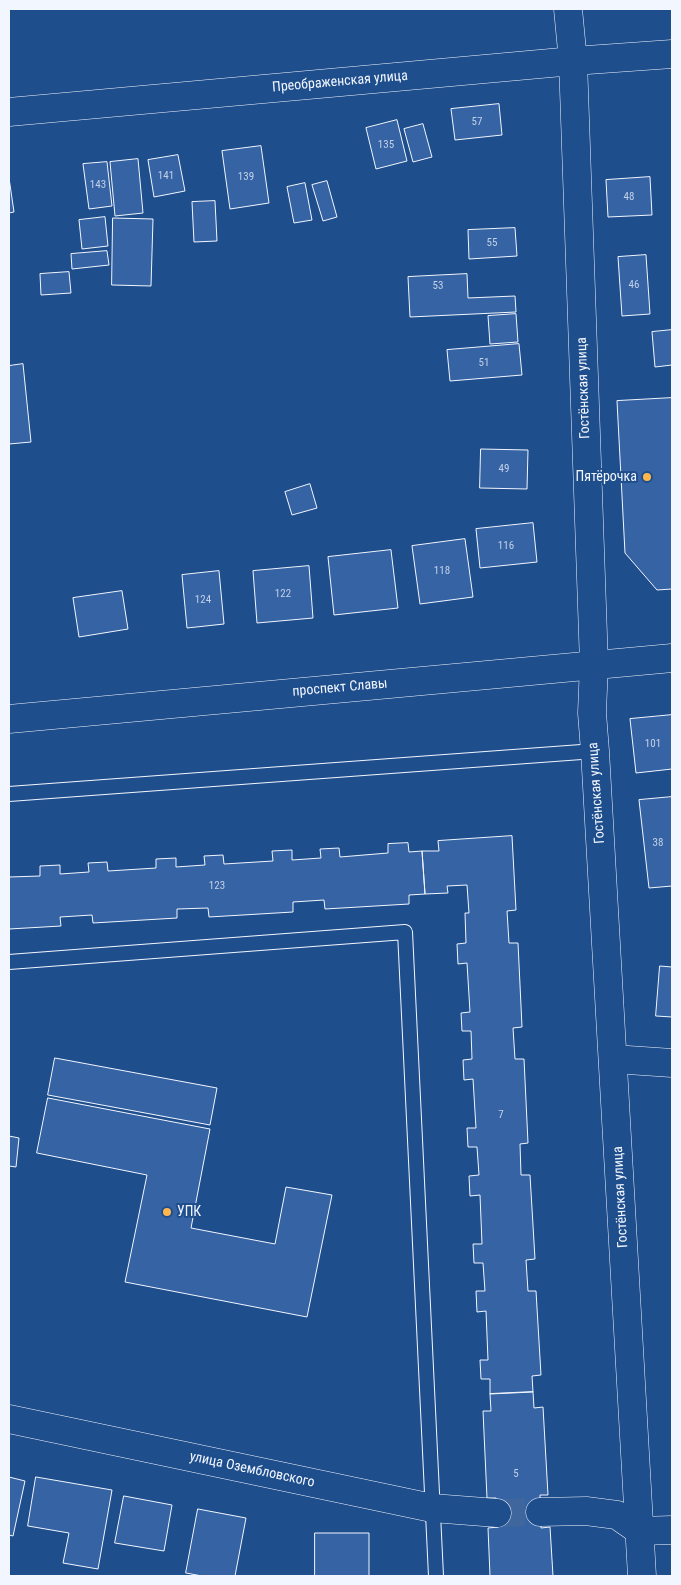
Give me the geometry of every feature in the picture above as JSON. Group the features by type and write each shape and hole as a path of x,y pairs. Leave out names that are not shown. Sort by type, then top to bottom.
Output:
{"street":[{"name":"Гостёнская улица","path":"568,9 573,61 594,664 592,713 642,1576"},
{"name":"Преображенская улица","path":"9,112 573,61 672,54"},
{"name":"проспект Славы","path":"9,719 672,658"},
{"path":"613,1059 672,1063"},
{"name":"улица Озембловского","path":"9,1419 432,1508 497,1514"},
{"path":"540,1512 586,1511 617,1516 640,1531 672,1530"}],"lane":[{"path":"9,794 595,751"},
{"path":"9,962 405,932 436,1576"}],"building":[{"path":"499,104 502,135 455,140 451,109"},
{"path":"397,120 407,161 376,169 366,128"},
{"path":"423,124 432,157 413,162 404,129"},
{"path":"261,146 269,203 230,209 222,151"},
{"path":"178,155 185,191 154,197 148,160"},
{"path":"138,159 143,213 115,216 110,162"},
{"path":"107,162 112,206 89,209 83,164"},
{"path":"650,177 652,215 608,217 606,180"},
{"path":"9,178 14,212 9,213"},
{"path":"327,181 337,217 323,221 312,185"},
{"path":"305,183 312,220 294,223 287,187"},
{"path":"215,201 217,241 194,242 192,202"},
{"path":"105,217 108,246 82,249 79,220"},
{"path":"113,218 153,219 151,286 112,285"},
{"path":"515,228 517,256 469,259 468,230"},
{"path":"107,251 109,265 72,269 71,254"},
{"path":"646,255 650,314 622,316 618,257"},
{"path":"69,272 71,293 41,295 40,274"},
{"path":"467,274 468,298 515,296 516,312 410,317 408,277"},
{"path":"516,314 518,342 490,344 488,316"},
{"path":"672,330 672,365 655,367 652,332"},
{"path":"519,344 522,375 450,381 447,350"},
{"path":"23,364 31,442 9,444 9,366"},
{"name":"Пятёрочка","path":"672,398 672,589 657,590 625,553 617,401"},
{"path":"481,449 528,450 527,489 480,488"},
{"path":"310,484 317,508 292,515 285,492"},
{"path":"533,523 537,562 480,568 476,529"},
{"path":"465,539 473,597 420,604 412,546"},
{"path":"391,550 398,608 334,615 328,557"},
{"path":"309,566 313,618 257,623 253,571"},
{"path":"219,571 224,624 187,628 182,575"},
{"path":"122,591 128,629 79,637 73,598"},
{"path":"672,715 672,769 636,773 630,719"},
{"path":"672,797 672,886 649,888 639,800"},
{"path":"512,836 516,910 507,911 509,943 518,943 522,1027 513,1028 515,1059 524,1059 528,1143 520,1144 521,1175 530,1175 535,1259 526,1260 528,1291 536,1291 541,1375 532,1376 533,1392 490,1394 490,1379 481,1379 480,1360 488,1360 486,1311 477,1312 476,1291 485,1291 483,1263 474,1263 473,1244 482,1244 480,1195 470,1196 469,1176 479,1175 477,1147 468,1147 467,1128 476,1128 473,1079 464,1080 463,1060 472,1059 471,1031 462,1031 461,1013 470,1012 467,963 458,964 457,944 466,943 465,913 469,913 467,885 447,886 448,893 425,894 422,851 439,851 438,841"},
{"path":"408,843 409,852 422,851 425,894 409,895 409,904 325,909 324,900 293,902 293,912 209,917 208,908 177,909 177,918 93,923 92,915 60,917 61,926 9,929 9,877 40,876 40,866 60,865 60,874 89,872 88,863 107,862 108,871 156,868 156,859 176,858 176,867 205,865 204,856 223,855 224,864 273,861 272,851 292,850 292,860 321,858 320,849 339,848 340,857 388,853 388,844"},
{"path":"660,966 672,967 672,1017 656,1016"},
{"path":"55,1058 217,1088 210,1125 48,1095"},
{"name":"УПК","path":"48,1098 210,1129 191,1228 275,1244 286,1187 332,1195 307,1317 125,1282 147,1175 37,1153"},
{"path":"9,1136 19,1138 16,1167 9,1166"},
{"path":"533,1392 534,1408 543,1407 548,1495 540,1495 541,1528 550,1527 553,1576 490,1576 488,1528 498,1527 496,1498 487,1498 483,1411 491,1411 490,1394"},
{"path":"9,1477 25,1481 13,1536 9,1535"},
{"path":"36,1477 112,1490 98,1569 63,1563 69,1533 28,1526"},
{"path":"124,1496 172,1505 164,1551 115,1543"},
{"path":"198,1509 246,1518 235,1576 202,1576 186,1573"},
{"path":"315,1533 369,1533 369,1576 315,1576"}],"tunnel":[{"path":"497,1513 540,1512"}],"place":[{"name":"Пятёрочка","path":"647,477"},
{"name":"УПК","path":"167,1212"}]}
